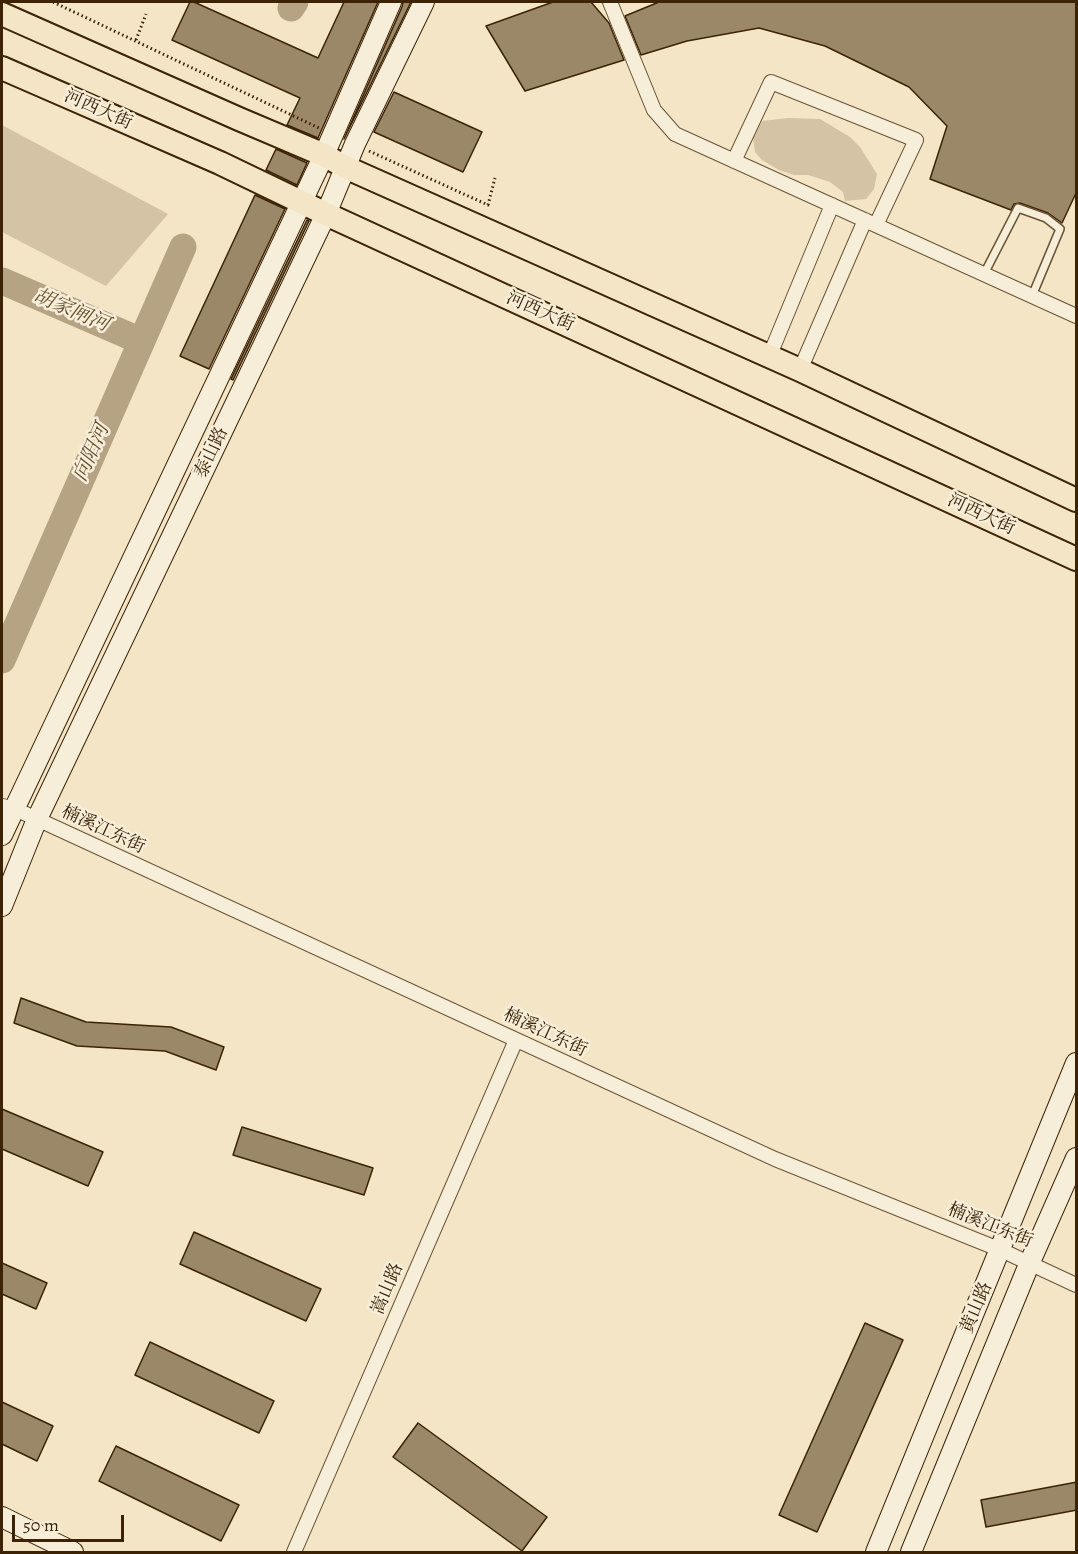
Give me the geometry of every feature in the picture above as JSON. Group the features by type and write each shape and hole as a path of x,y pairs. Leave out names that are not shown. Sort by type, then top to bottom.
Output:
{"main road":[{"path":"2,14 324,154 345,167 800,370 1077,500"},
{"name":"河西大街","path":"2,68 220,163 301,203 1077,559"}],"street":[{"name":"泰山路","path":"2,835 7,807 301,203 391,2"},
{"name":"泰山路","path":"2,906 37,819 326,214 355,144 424,2"},
{"path":"610,2 654,110 675,134 1077,316"},
{"path":"734,160 771,82 916,140 870,222 800,370"},
{"path":"769,357 832,205"},
{"name":"楠溪江东街","path":"7,807 775,1159 1030,1262 1077,1285"},
{"name":"嵩山路","path":"294,1552 516,1040"},
{"name":"黄山路","path":"876,1552 1077,1063"},
{"name":"黄山路","path":"912,1552 1030,1262 1077,1158"},
{"path":"2,1517 74,1552"}],"lane":[{"path":"984,274 1018,208 1046,218 1060,229 1032,296"}],"path":[{"path":"53,2 333,134"},
{"path":"136,40 146,14"},
{"path":"355,144 488,205 495,178"}],"shaded area":[{"path":"788,118 820,119 850,137 860,147 877,174 874,189 866,199 845,201 843,192 830,182 808,175 794,175 779,170 762,160 755,152 753,138 762,121"},
{"path":"2,125 168,214 106,286 2,232"}],"building":[{"path":"190,2 318,58 344,2 378,2 318,138 287,125 300,98 172,40"},
{"path":"403,2 411,2 344,139 402,7"},
{"path":"553,2 591,2 609,23 624,60 525,91 486,26"},
{"path":"659,2 1077,2 1077,191 1062,223 1048,213 1020,203 1014,204 1011,210 930,179 947,126 909,87 825,46 759,28 687,41 641,55 625,16"},
{"path":"394,92 482,132 463,172 374,132"},
{"path":"276,149 307,163 297,185 266,170"},
{"path":"255,195 285,209 209,369 180,356"},
{"path":"307,220 309,221 233,380 231,379"},
{"path":"21,998 86,1022 171,1027 224,1047 216,1070 165,1051 77,1046 14,1023"},
{"path":"2,1109 103,1152 88,1186 2,1149"},
{"path":"242,1127 373,1168 364,1195 233,1155"},
{"path":"194,1232 321,1289 306,1321 180,1264"},
{"path":"2,1263 47,1283 36,1309 2,1294"},
{"path":"865,1323 903,1340 817,1532 779,1515"},
{"path":"150,1342 274,1401 259,1433 135,1375"},
{"path":"2,1402 53,1426 37,1461 2,1444"},
{"path":"418,1423 547,1517 522,1551 393,1457"},
{"path":"116,1446 239,1505 221,1541 99,1481"},
{"path":"1077,1482 1077,1510 986,1527 981,1500"}],"waterway":[{"path":"291,8 295,2"},
{"name":"向阳河","path":"2,660 183,247"},
{"name":"胡家闸河","path":"2,281 141,341"}]}
